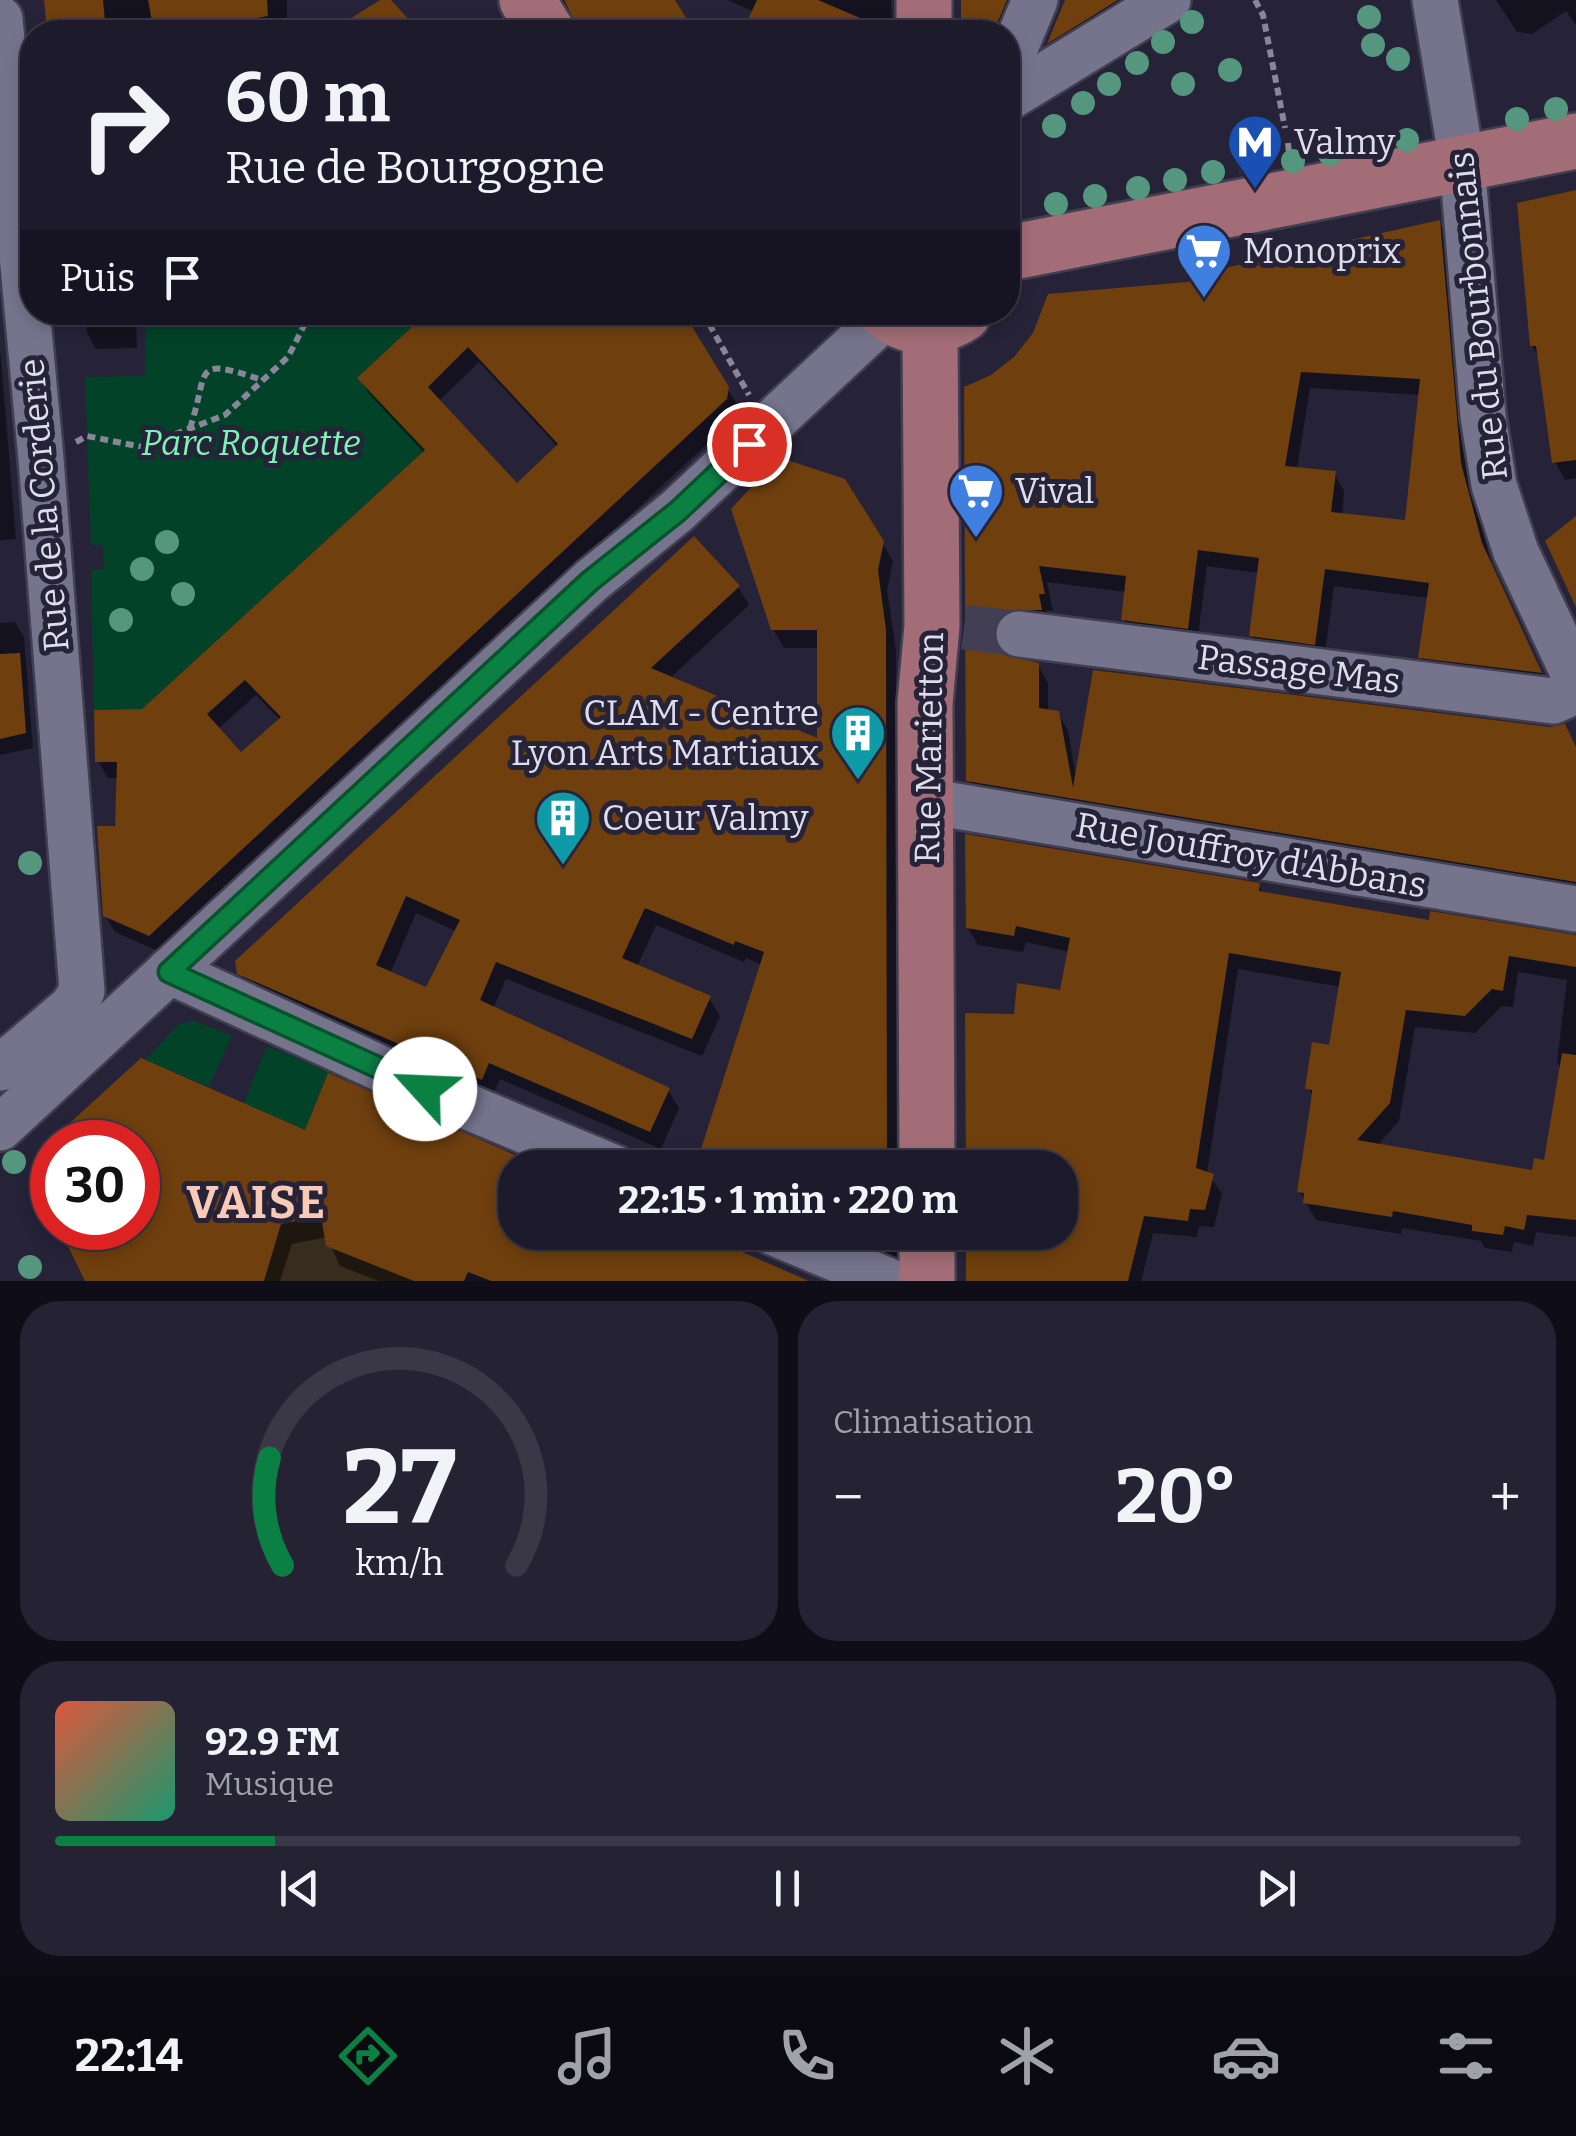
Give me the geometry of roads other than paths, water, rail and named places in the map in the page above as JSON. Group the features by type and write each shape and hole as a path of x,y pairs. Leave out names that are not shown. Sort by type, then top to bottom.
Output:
{"main road":[{"path":"1020,251 1576,141"},
{"name":"Rue Marietton","path":"918,325 948,626 925,703 927,1150"},
{"path":"927,1250 927,1281"}],"street":[{"path":"1020,36 1035,0"},
{"path":"1020,91 1168,0"},
{"name":"Rue du Bourbonnais","path":"1434,0 1462,162 1483,416 1494,485 1516,552 1576,679"},
{"name":"Rue de la Corderie","path":"0,20 20,234"},
{"name":"Rue de la Corderie","path":"0,1068 72,1007 82,991 28,325"},
{"path":"0,1128 590,581 907,325"},
{"name":"Passage Mas","path":"1020,634 1553,701 1576,691"},
{"name":"Rue Jouffroy d'Abbans","path":"926,801 1576,909"},
{"path":"169,972 425,1089 572,1150"},
{"path":"815,1250 889,1281"}],"tunnel":[{"path":"964,627 1019,634"}],"place":[{"name":"Valmy","path":"1255,191"},
{"name":"Monoprix","path":"1204,300"},
{"name":"Vival","path":"976,540"},
{"name":"CLAM - Centre Lyon Arts Martiaux","path":"858,782"},
{"name":"Coeur Valmy","path":"563,867"}],"district":[{"name":"VAISE","path":"257,1203"}],"park label":[{"name":"Parc Roquette","path":"251,443"}]}
